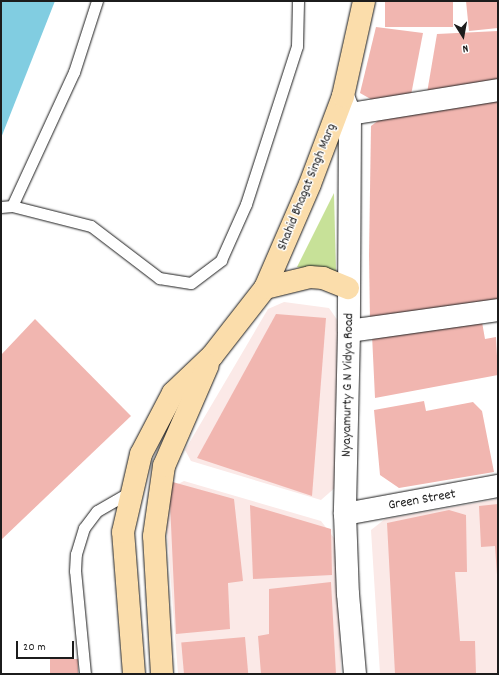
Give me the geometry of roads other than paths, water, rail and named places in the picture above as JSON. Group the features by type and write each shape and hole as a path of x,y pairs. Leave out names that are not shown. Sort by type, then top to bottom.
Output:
{"main road":[{"name":"Shahid Bhagat Singh Marg","path":"134,674 123,532 140,454 173,393 212,356 264,288 347,105 364,1"},
{"path":"264,288 310,277 323,278 348,288"},
{"name":"Shahid Bhagat Singh Marg","path":"162,674 154,536 164,466 212,356"}],"street":[{"path":"347,105 498,90"},
{"name":"Nyayamurty G N Vidya Road","path":"347,105 349,331 345,514 348,594 356,674"},
{"path":"349,331 498,310"},
{"path":"140,454 164,466"},
{"name":"Green Street","path":"345,514 498,486"}],"lane":[{"path":"97,1 74,72 6,206 91,226 159,278 192,283 222,260 246,204 297,46 298,1"},
{"path":"85,674 75,571 76,554 84,528 97,511 131,491"}],"water":[{"path":"1,1 55,1 1,138"}]}
